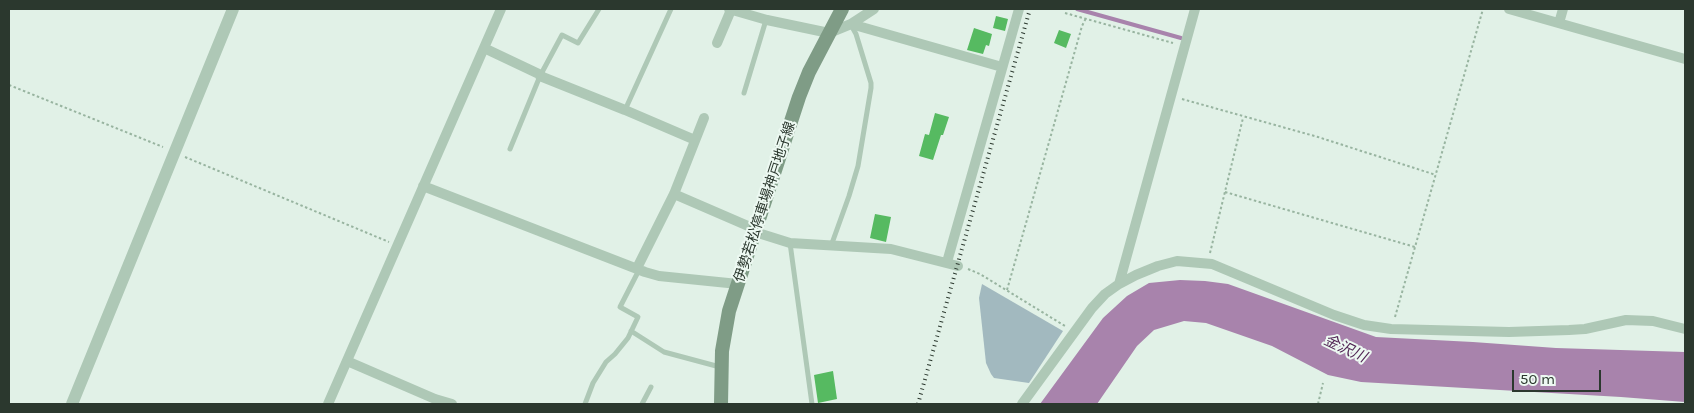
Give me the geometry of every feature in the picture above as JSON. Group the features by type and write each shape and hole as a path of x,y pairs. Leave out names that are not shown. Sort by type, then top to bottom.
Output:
{"main road":[{"name":"伊勢若松停車場神戸地子線","path":"721,404 721,367 724,335 729,311 799,97 809,72 842,9"}],"street":[{"path":"72,404 233,9"},
{"path":"328,404 501,9"},
{"path":"717,43 730,9 767,20 829,33 851,24 874,9"},
{"path":"947,262 1019,9"},
{"path":"1119,284 1196,9"},
{"path":"1509,9 1685,59"},
{"path":"1559,22 1563,9"},
{"path":"851,24 1002,67"},
{"path":"484,48 541,76 695,140"},
{"path":"638,269 674,194 704,118"},
{"path":"423,186 562,241 659,276 738,284"},
{"path":"674,194 755,231 790,243 891,249 958,266"},
{"path":"1022,404 1092,308 1105,294 1136,275 1177,261 1207,263 1229,270 1334,315 1364,325 1391,329 1509,332 1569,330 1586,329 1626,320 1653,321 1685,329"},
{"path":"347,361 452,404"}],"lane":[{"path":"510,149 541,76 562,35 578,43 599,9"},
{"path":"625,110 671,9"},
{"path":"744,93 767,20"},
{"path":"831,246 858,166 871,88 864,58 851,24"},
{"path":"790,243 812,404"},
{"path":"585,404 593,382 606,362 628,338 638,317 620,308 638,269"},
{"path":"631,331 664,352 721,367"},
{"path":"642,404 651,387"}],"path":[{"path":"1391,329 1483,9"},
{"path":"1065,13 1185,47"},
{"path":"1007,290 1082,26 1086,18"},
{"path":"9,84 398,245"},
{"path":"1171,96 1243,118 1318,137 1436,175"},
{"path":"1207,263 1243,118"},
{"path":"1225,192 1415,247"},
{"path":"958,266 980,274 1075,332"},
{"path":"1318,404 1323,383"}],"shaded area":[{"path":"982,284 1063,331 1029,383 994,378 991,374 986,363 979,298"}],"water":[{"name":"金沢川","path":"1180,280 1228,284 1376,337 1556,348 1685,352 1685,402 1361,382 1328,375 1272,346 1206,323 1184,321 1154,330 1137,346 1097,404 1040,404 1103,318 1127,296 1149,283"}],"building":[{"path":"996,16 1008,19 1005,31 993,28"},
{"path":"974,28 992,34 989,46 986,45 983,54 967,50"},
{"path":"1059,30 1071,34 1066,48 1054,43"},
{"path":"935,113 949,117 933,160 919,156 925,134 929,135"},
{"path":"875,214 891,217 886,242 870,238"},
{"path":"833,371 837,399 818,403 814,375"}],"waterway":[{"path":"1077,9 1181,38"}],"railway":[{"path":"918,404 1030,9"}]}
